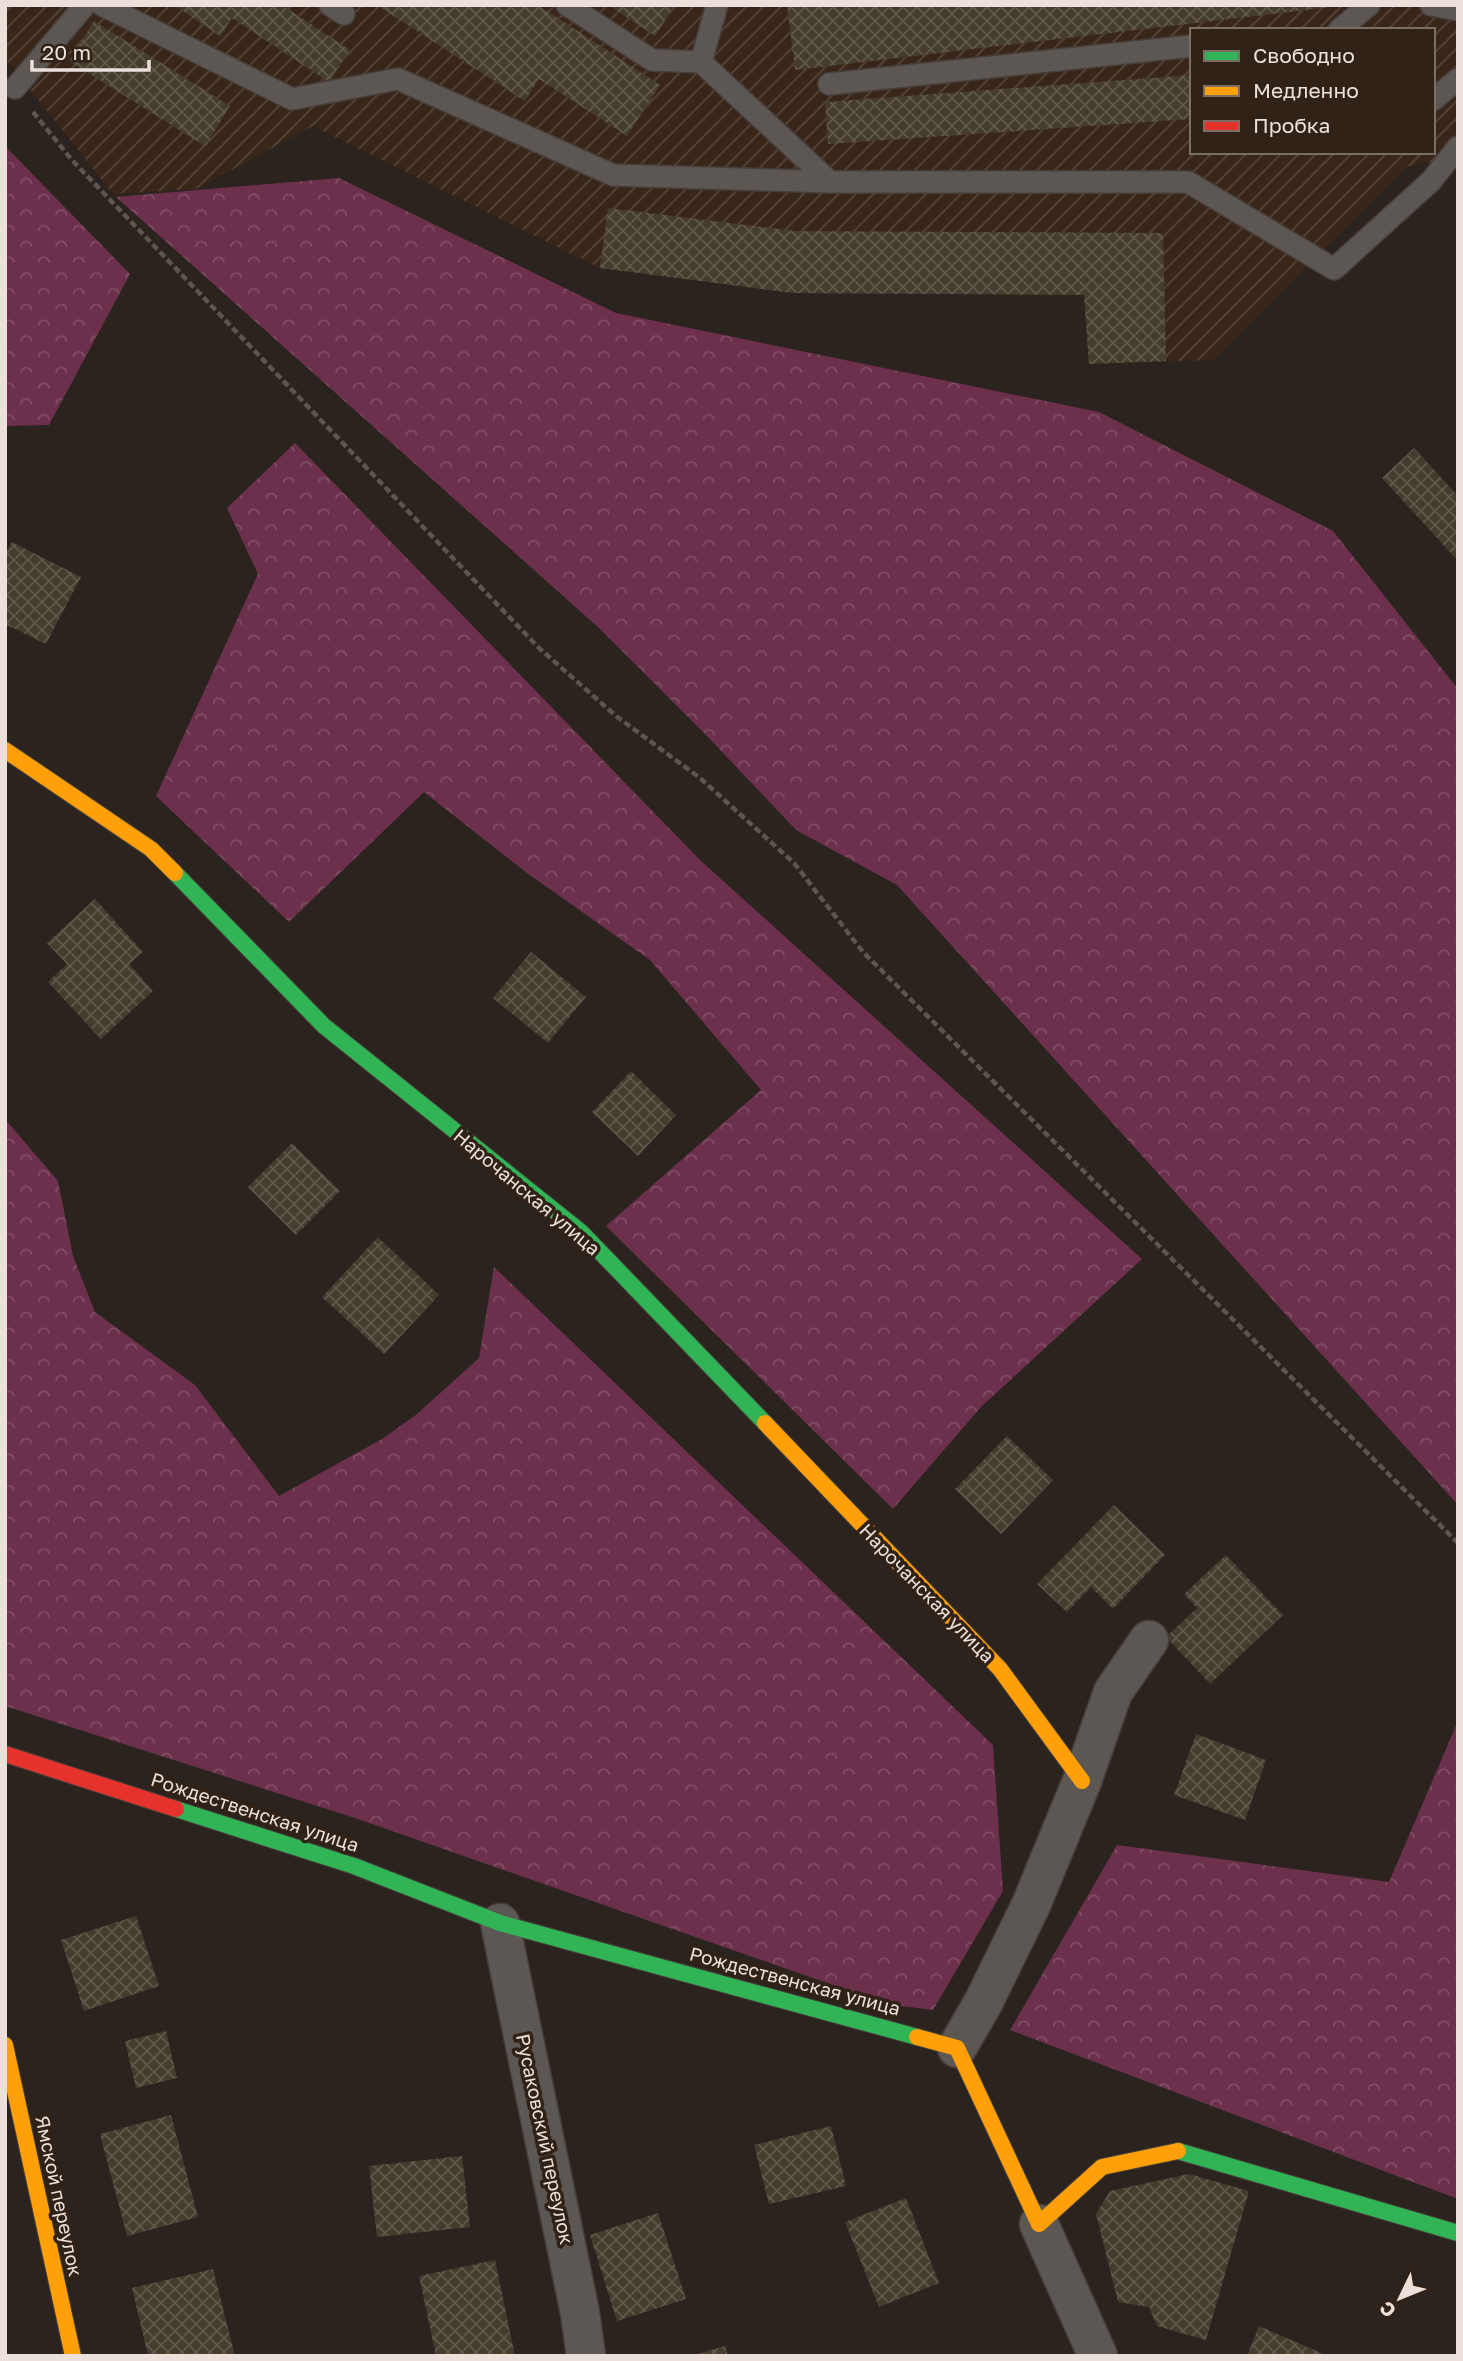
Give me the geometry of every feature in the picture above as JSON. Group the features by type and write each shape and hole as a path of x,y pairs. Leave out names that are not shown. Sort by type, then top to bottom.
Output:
{"street":[{"name":"Нарочанская улица","path":"5,750 151,849 324,1027 581,1232 1000,1669 1082,1781"},
{"path":"1098,2356 957,2048 983,2003 1031,1905 1082,1781 1113,1692 1149,1640"},
{"name":"Рождественская улица","path":"5,1754 354,1866 500,1923 957,2048"},
{"name":"Русаковский переулок","path":"500,1923 580,2313 586,2356"},
{"name":"Ямской переулок","path":"5,2045 73,2356"},
{"path":"1039,2224 1102,2167 1178,2151 1458,2233"}],"lane":[{"path":"15,88 85,5"},
{"path":"103,5 292,99 398,79 613,175 830,182 1188,182 1334,269 1431,181 1458,147"},
{"path":"567,5 652,60 701,62 830,182"},
{"path":"701,62 717,5"},
{"path":"1341,28 1369,5"},
{"path":"1431,5 1458,10"},
{"path":"829,84 1190,46"},
{"path":"1435,98 1458,79"}],"path":[{"path":"15,88 71,159 539,648 616,716 700,778 794,863 863,953 1458,1543"}],"shaded area":[{"path":"5,5 1458,5 1458,157 1406,167 1213,360 1089,364 1084,295 792,293 600,268 313,126 196,189 113,194 5,58"}],"green space":[{"path":"5,146 130,274 49,425 5,426"},
{"path":"339,178 616,313 1099,412 1333,531 1458,689 1458,1505 897,885 796,830 599,628 116,197"},
{"path":"295,443 701,861 1142,1259 981,1407 893,1509 606,1226 761,1090 650,960 527,873 424,792 289,922 156,796 258,574 227,508"},
{"path":"5,1119 58,1181 73,1256 95,1312 195,1385 279,1496 382,1439 417,1414 479,1358 494,1267 993,1745 1003,1891 933,2010 887,2004 355,1818 5,1706"},
{"path":"1458,1721 1458,2199 1010,2030 1117,1845 1389,1882"}],"building":[{"path":"174,5 282,5 350,50 329,82 232,18 220,36"},
{"path":"377,5 538,5 660,85 627,136 539,79 525,101"},
{"path":"608,5 675,5 655,36"},
{"path":"787,5 1331,5 1331,7 795,70"},
{"path":"94,21 230,106 205,146 69,61"},
{"path":"1190,75 1190,119 828,144 825,102"},
{"path":"608,208 795,231 1163,233 1166,361 1089,364 1084,295 792,293 600,268"},
{"path":"1414,448 1458,496 1458,561 1382,478"},
{"path":"12,542 81,577 46,644 5,624 5,554"},
{"path":"95,899 143,952 129,964 153,991 101,1039 48,982 67,964 47,943"},
{"path":"531,952 586,997 548,1043 493,998"},
{"path":"631,1071 676,1115 638,1156 592,1112"},
{"path":"292,1143 340,1191 296,1235 248,1187"},
{"path":"378,1237 439,1295 384,1354 322,1297"},
{"path":"1007,1436 1053,1480 1001,1534 955,1489"},
{"path":"1114,1505 1165,1555 1113,1609 1091,1587 1067,1612 1037,1584"},
{"path":"1226,1555 1283,1615 1210,1684 1166,1637 1197,1608 1184,1594"},
{"path":"1196,1734 1266,1760 1245,1820 1174,1795"},
{"path":"136,1916 159,1986 84,2011 61,1940"},
{"path":"166,2031 177,2078 136,2088 125,2041"},
{"path":"171,2115 198,2217 127,2236 100,2134"},
{"path":"831,2126 846,2186 769,2204 754,2145"},
{"path":"462,2156 470,2227 377,2237 369,2166"},
{"path":"1189,2174 1249,2191 1206,2340 1157,2326 1149,2307 1118,2302 1096,2214 1110,2191"},
{"path":"906,2198 939,2283 879,2307 845,2222"},
{"path":"658,2213 686,2299 617,2321 590,2235"},
{"path":"495,2260 515,2356 436,2356 419,2276"},
{"path":"213,2269 235,2356 148,2356 132,2288"},
{"path":"1259,2326 1328,2356 1247,2356"},
{"path":"725,2346 728,2356 694,2356 694,2355"}],"traffic: fast":[{"path":"175,873 324,1026 581,1232 765,1423"},
{"path":"176,1809 354,1866 500,1923 917,2037"},
{"path":"1178,2151 1458,2233"}],"traffic: slow":[{"path":"5,750 151,849 175,873"},
{"path":"765,1423 1000,1669 1082,1781"},
{"path":"917,2037 957,2048 1039,2224 1102,2167 1178,2151"},
{"path":"5,2045 73,2356"}],"traffic: jam":[{"path":"5,1754 176,1809"}]}
